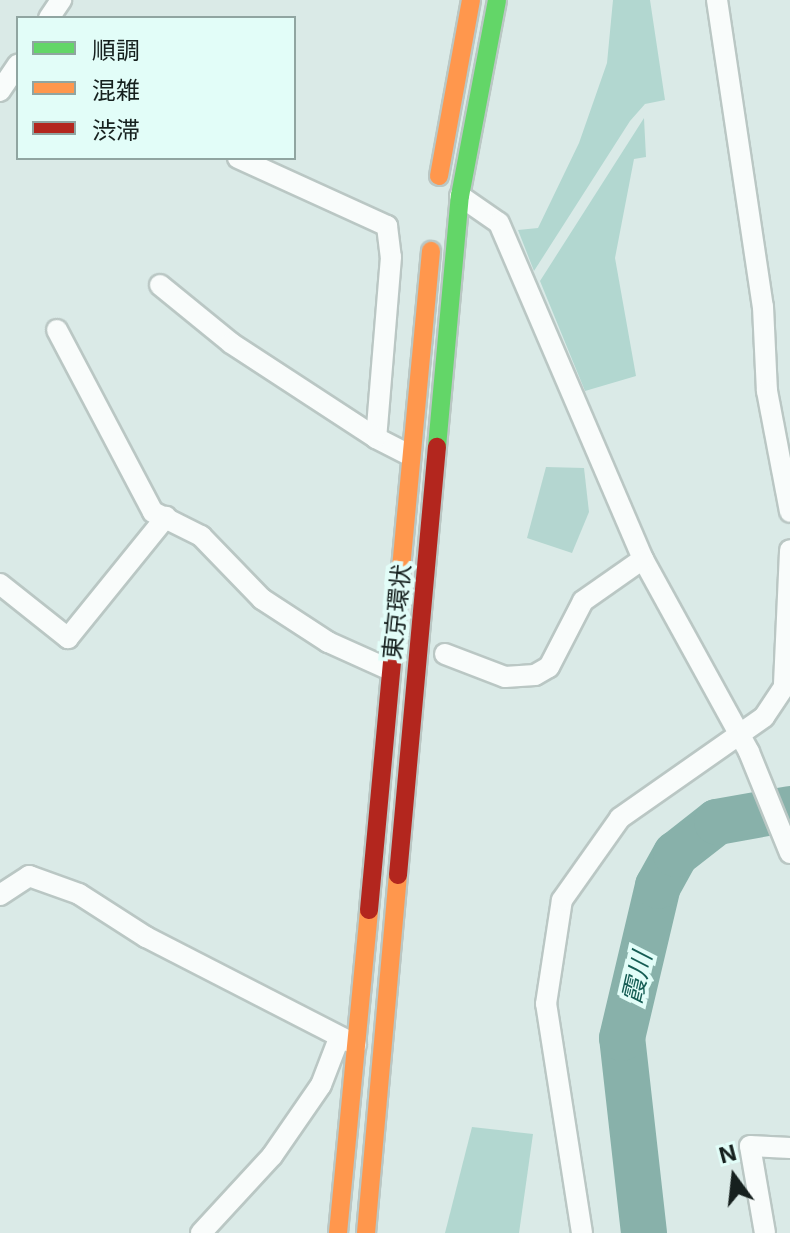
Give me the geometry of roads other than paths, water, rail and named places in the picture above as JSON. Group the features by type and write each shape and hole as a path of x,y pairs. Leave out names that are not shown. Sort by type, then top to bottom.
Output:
{"highway":[{"path":"436,199 471,0"},
{"name":"東京環状","path":"366,1233 460,196 497,0"},
{"name":"東京環状","path":"338,1233 347,1043 390,670 433,229"}],"street":[{"path":"717,0 763,307 767,391 790,512"},
{"path":"242,160 387,226 391,234 376,438"},
{"path":"460,196 499,223 643,559 744,744 790,853"},
{"path":"160,285 231,343 376,438 410,455"},
{"path":"57,330 111,421 135,485 153,512 201,536 249,589 328,642 390,670"},
{"path":"0,584 68,638 166,517"},
{"path":"582,1233 546,1004 555,921 592,849 620,818 744,744 787,681 790,550"},
{"path":"445,654 505,677 535,675 549,667 583,601 643,559"},
{"path":"0,895 29,876 79,894 347,1043 272,1156 201,1233"},
{"path":"765,1233 750,1146 790,1148"}],"waterway":[{"name":"霞川","path":"644,1233 622,1038 658,886 676,854 717,822 790,809"}]}
